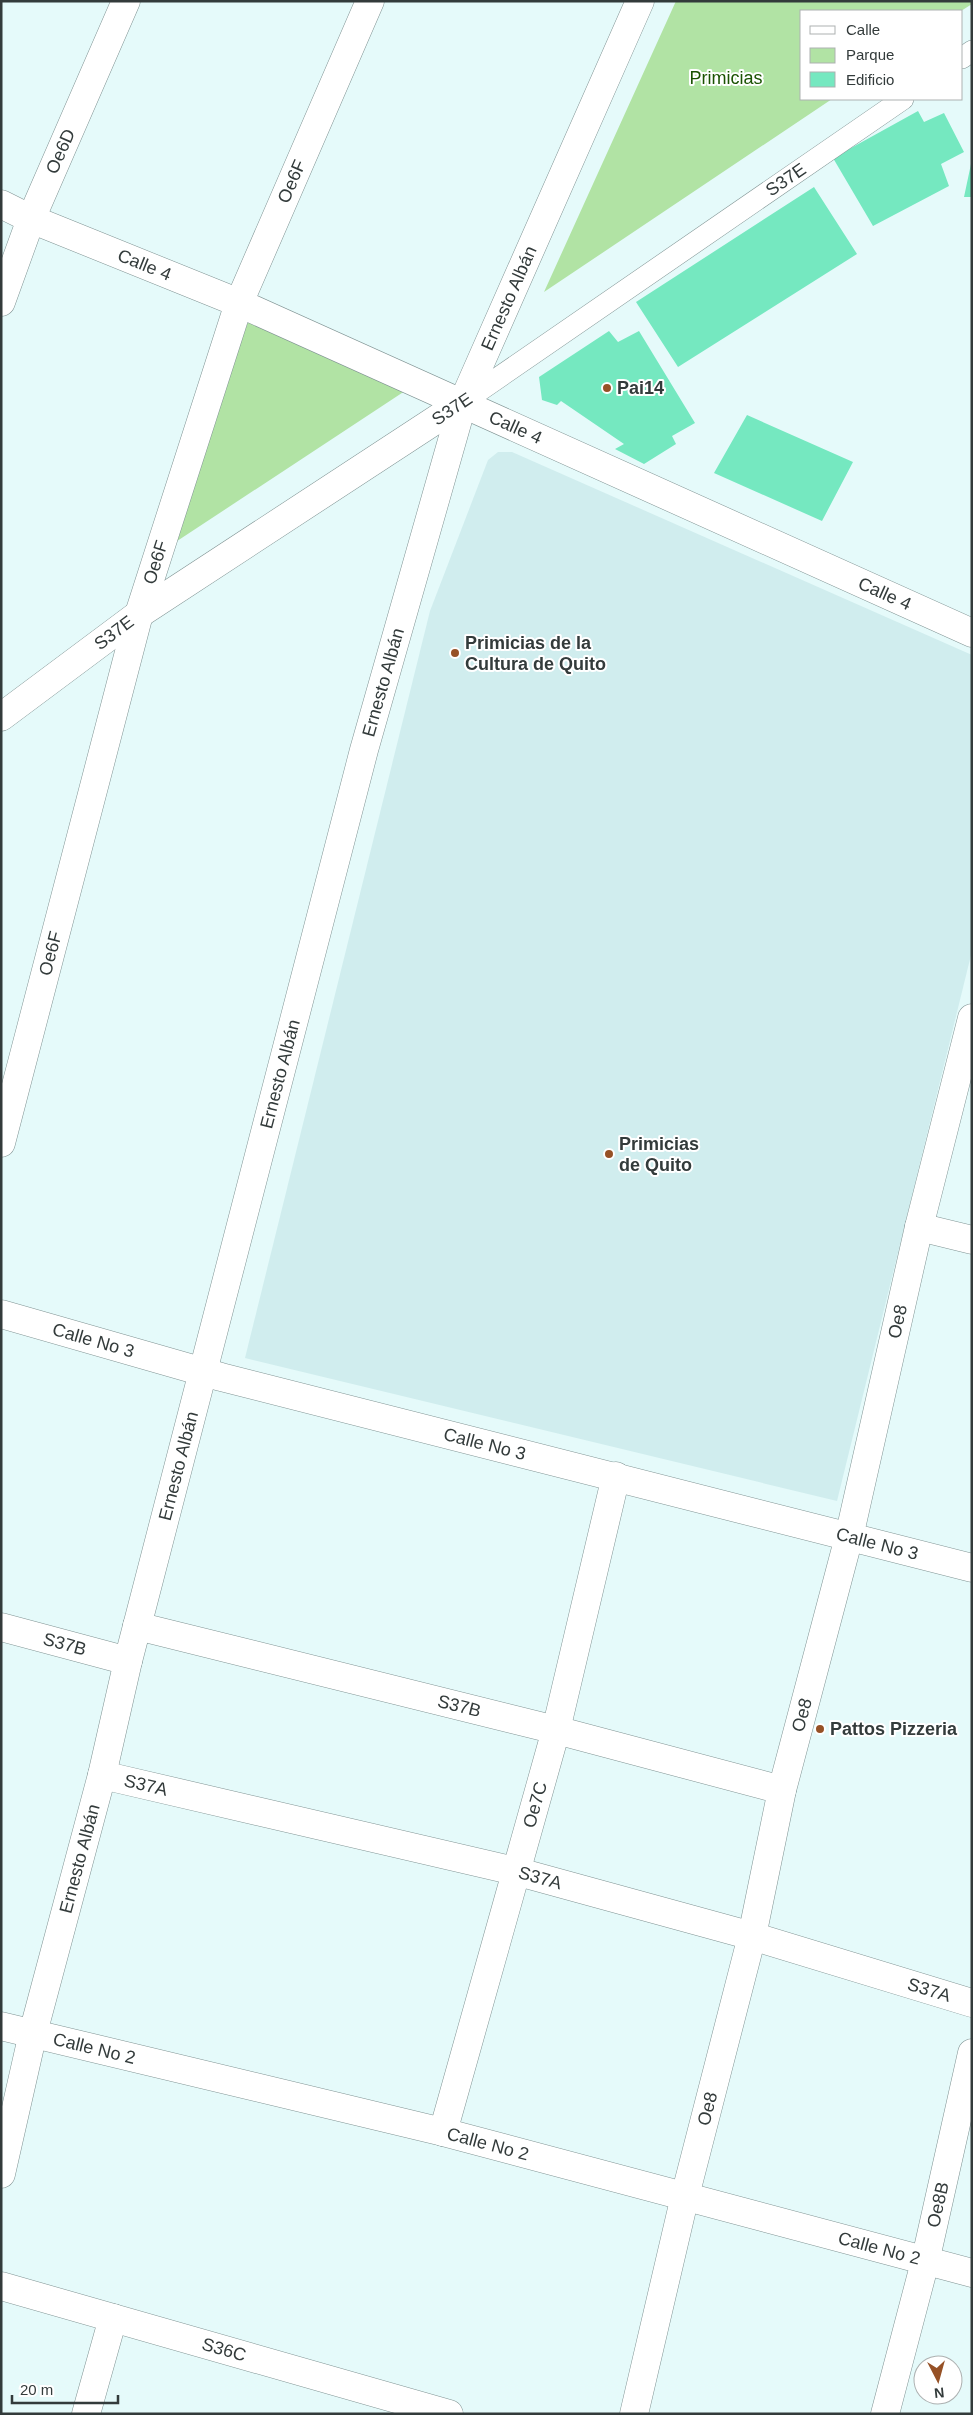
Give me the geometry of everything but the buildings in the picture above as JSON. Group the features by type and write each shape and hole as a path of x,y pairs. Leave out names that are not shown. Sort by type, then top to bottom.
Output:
{"street":[{"name":"Oe6D","path":"1,302 32,219 126,1"},
{"name":"Oe6F","path":"1,1143 139,614 239,303 370,1"},
{"name":"Ernesto Albán","path":"1,2174 33,2033 102,1775 128,1660 364,750 463,402 640,1"},
{"name":"Calle 4","path":"1,204 32,219 239,303 463,402 972,633"},
{"name":"S37E","path":"1,717 139,614 463,402"},
{"name":"Oe8","path":"634,2414 685,2196 752,1936 782,1790 849,1537 919,1227 972,1018"},
{"path":"919,1227 972,1240"},
{"name":"Calle No 3","path":"1,1314 231,1379 972,1568"},
{"name":"Oe7C","path":"443,2132 556,1730 616,1476"},
{"name":"S37B","path":"137,1626 556,1730 782,1790"},
{"name":"S37B","path":"1,1627 128,1660"},
{"name":"S37A","path":"102,1775 515,1871 752,1936 972,2003"},
{"name":"Calle No 2","path":"1,2026 443,2132 972,2273"},
{"name":"Oe8B","path":"885,2414 925,2262 972,2053"},
{"name":"S36C","path":"1,2286 449,2414"},
{"path":"86,2414 113,2318"}],"lane":[{"name":"S37E","path":"463,402 902,100"}],"shaded area":[{"name":"Primicias de Quito","path":"498,452 512,452 972,655 972,951 837,1501 245,1358 430,611 488,460"}],"green space":[{"name":"Primicias","path":"676,1 972,1 972,4 963,10 800,10 800,100 831,100 544,292"},
{"path":"248,322 411,387 165,549"}],"place":[{"name":"Pai14","path":"607,388"},
{"name":"Primicias de la Cultura de Quito","path":"455,653"},
{"name":"Primicias de Quito","path":"609,1154"},
{"name":"Pattos Pizzeria","path":"820,1729"}]}
